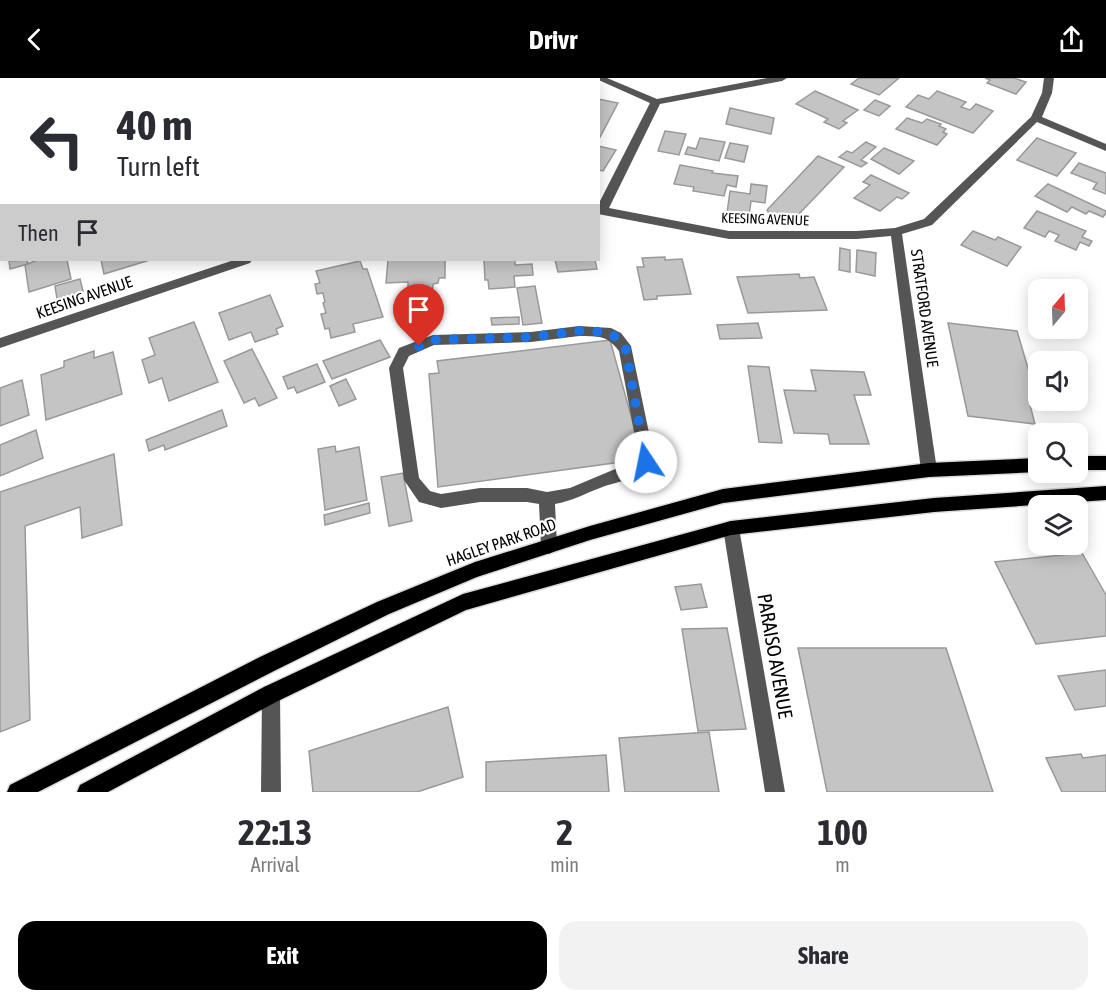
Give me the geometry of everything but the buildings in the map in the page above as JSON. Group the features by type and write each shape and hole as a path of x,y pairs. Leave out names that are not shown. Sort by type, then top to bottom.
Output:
{"main road":[{"path":"1088,463 1106,463"},
{"name":"HAGLEY PARK ROAD","path":"17,792 269,663 383,608 475,570 549,546 723,496 929,470 1028,465"},
{"path":"87,792 271,694 463,602 731,528 934,505 1106,493"}],"street":[{"path":"600,78 656,102 782,78"},
{"name":"STRATFORD AVENUE","path":"929,470 896,232 928,222 1036,118 1047,93 1049,78"},
{"path":"600,210 656,102"},
{"path":"1036,118 1106,148"},
{"name":"KEESING AVENUE","path":"600,210 729,234 836,236 896,232"},
{"name":"KEESING AVENUE","path":"0,343 243,261"},
{"path":"579,331 606,332 616,337 626,350 646,462 637,469 594,483 573,494 547,499 526,495 480,495 441,501 425,497 412,480 404,435 396,368 404,352 433,340 531,337 579,331"},
{"path":"547,499 549,546"},
{"name":"PARAISO AVENUE","path":"731,528 775,792"},
{"path":"271,694 271,792"}],"route":[{"path":"419,346 433,340 531,337 579,331 606,332 616,337 626,350 646,462"}]}
